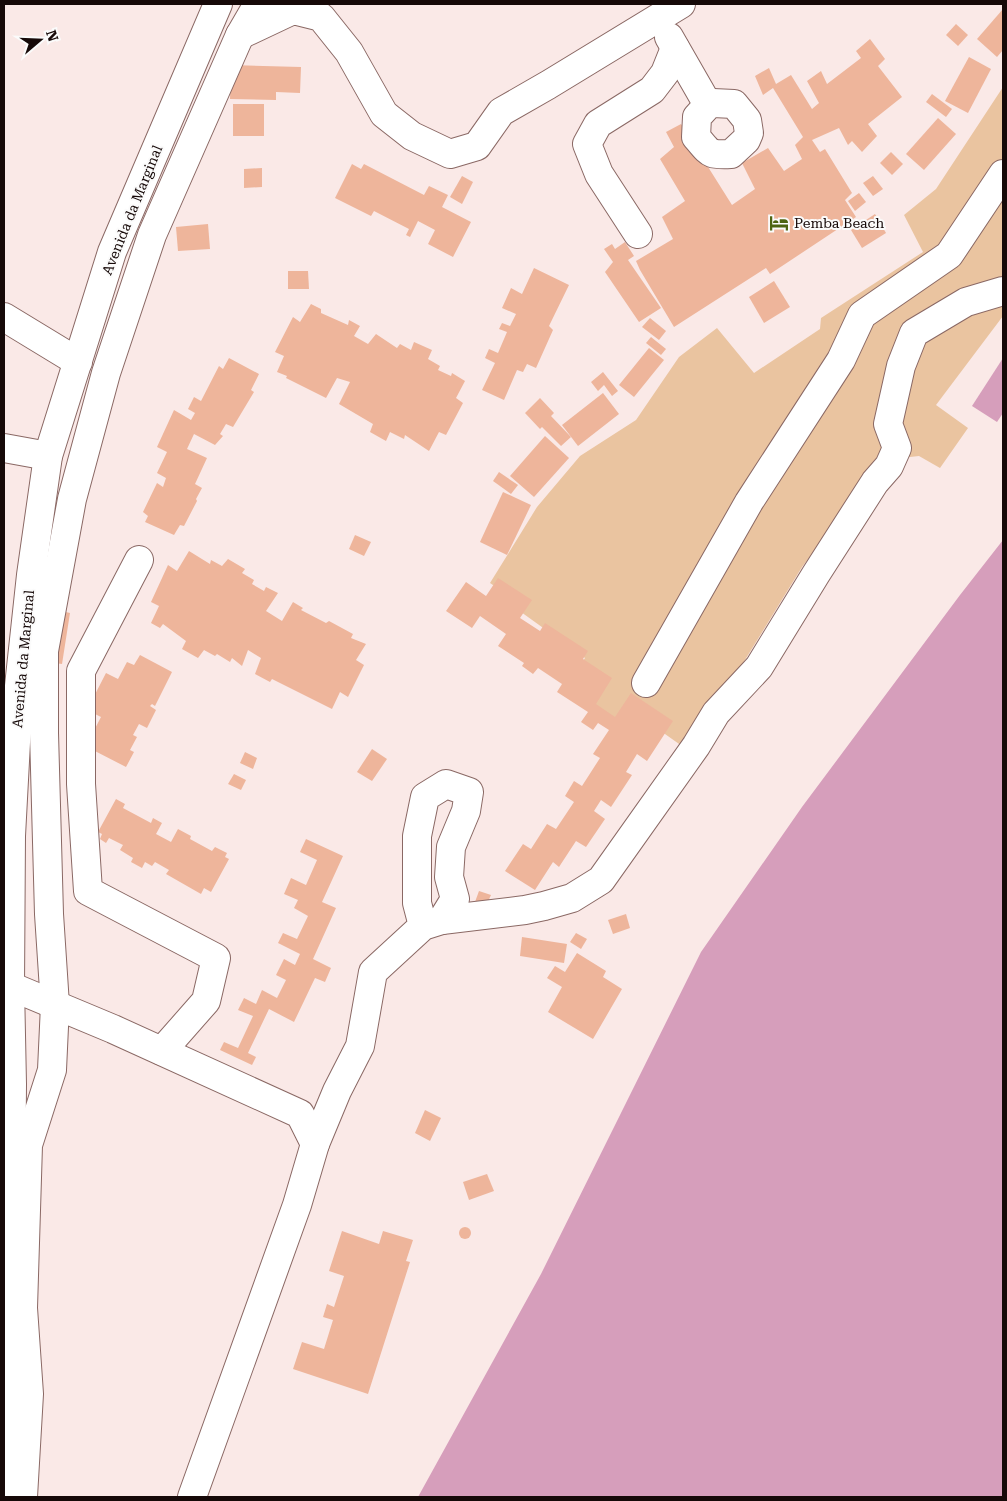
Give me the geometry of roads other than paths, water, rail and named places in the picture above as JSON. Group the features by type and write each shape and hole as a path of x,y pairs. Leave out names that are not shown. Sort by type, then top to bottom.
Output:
{"main road":[{"name":"Avenida da Marginal","path":"6,1497 10,1358 7,1168 12,1084 10,986 11,836 19,686 31,575 48,456 112,252 218,4"},
{"path":"23,1497 29,1394 23,1308 28,1145 52,1070 56,1005 49,914 44,733 44,651 72,499 106,373 152,235 240,35 258,4"},
{"path":"240,35 293,10 321,17 349,52 384,114 412,136 450,154 477,146 501,112 653,11 681,4"},
{"path":"653,11 708,105"},
{"path":"638,234 599,174 587,144 598,124 652,90 665,73 675,48"},
{"path":"646,682 749,502 841,360 862,315 949,255 1003,174"},
{"path":"192,1497 297,1205 315,1144 337,1092 360,1046 373,972 432,923 544,906 572,898 601,880 696,746 716,713 759,667 875,482 889,466 897,448 888,424 901,366 914,333 966,302 1003,291"},
{"path":"4,317 78,362"},
{"path":"4,448 48,456"},
{"path":"139,560 81,671 81,784 88,891 216,958 206,1001 162,1051"},
{"path":"10,986 113,1029 300,1114 315,1144"}],"place":[{"name":"Pemba Beach","path":"779,223"}]}
